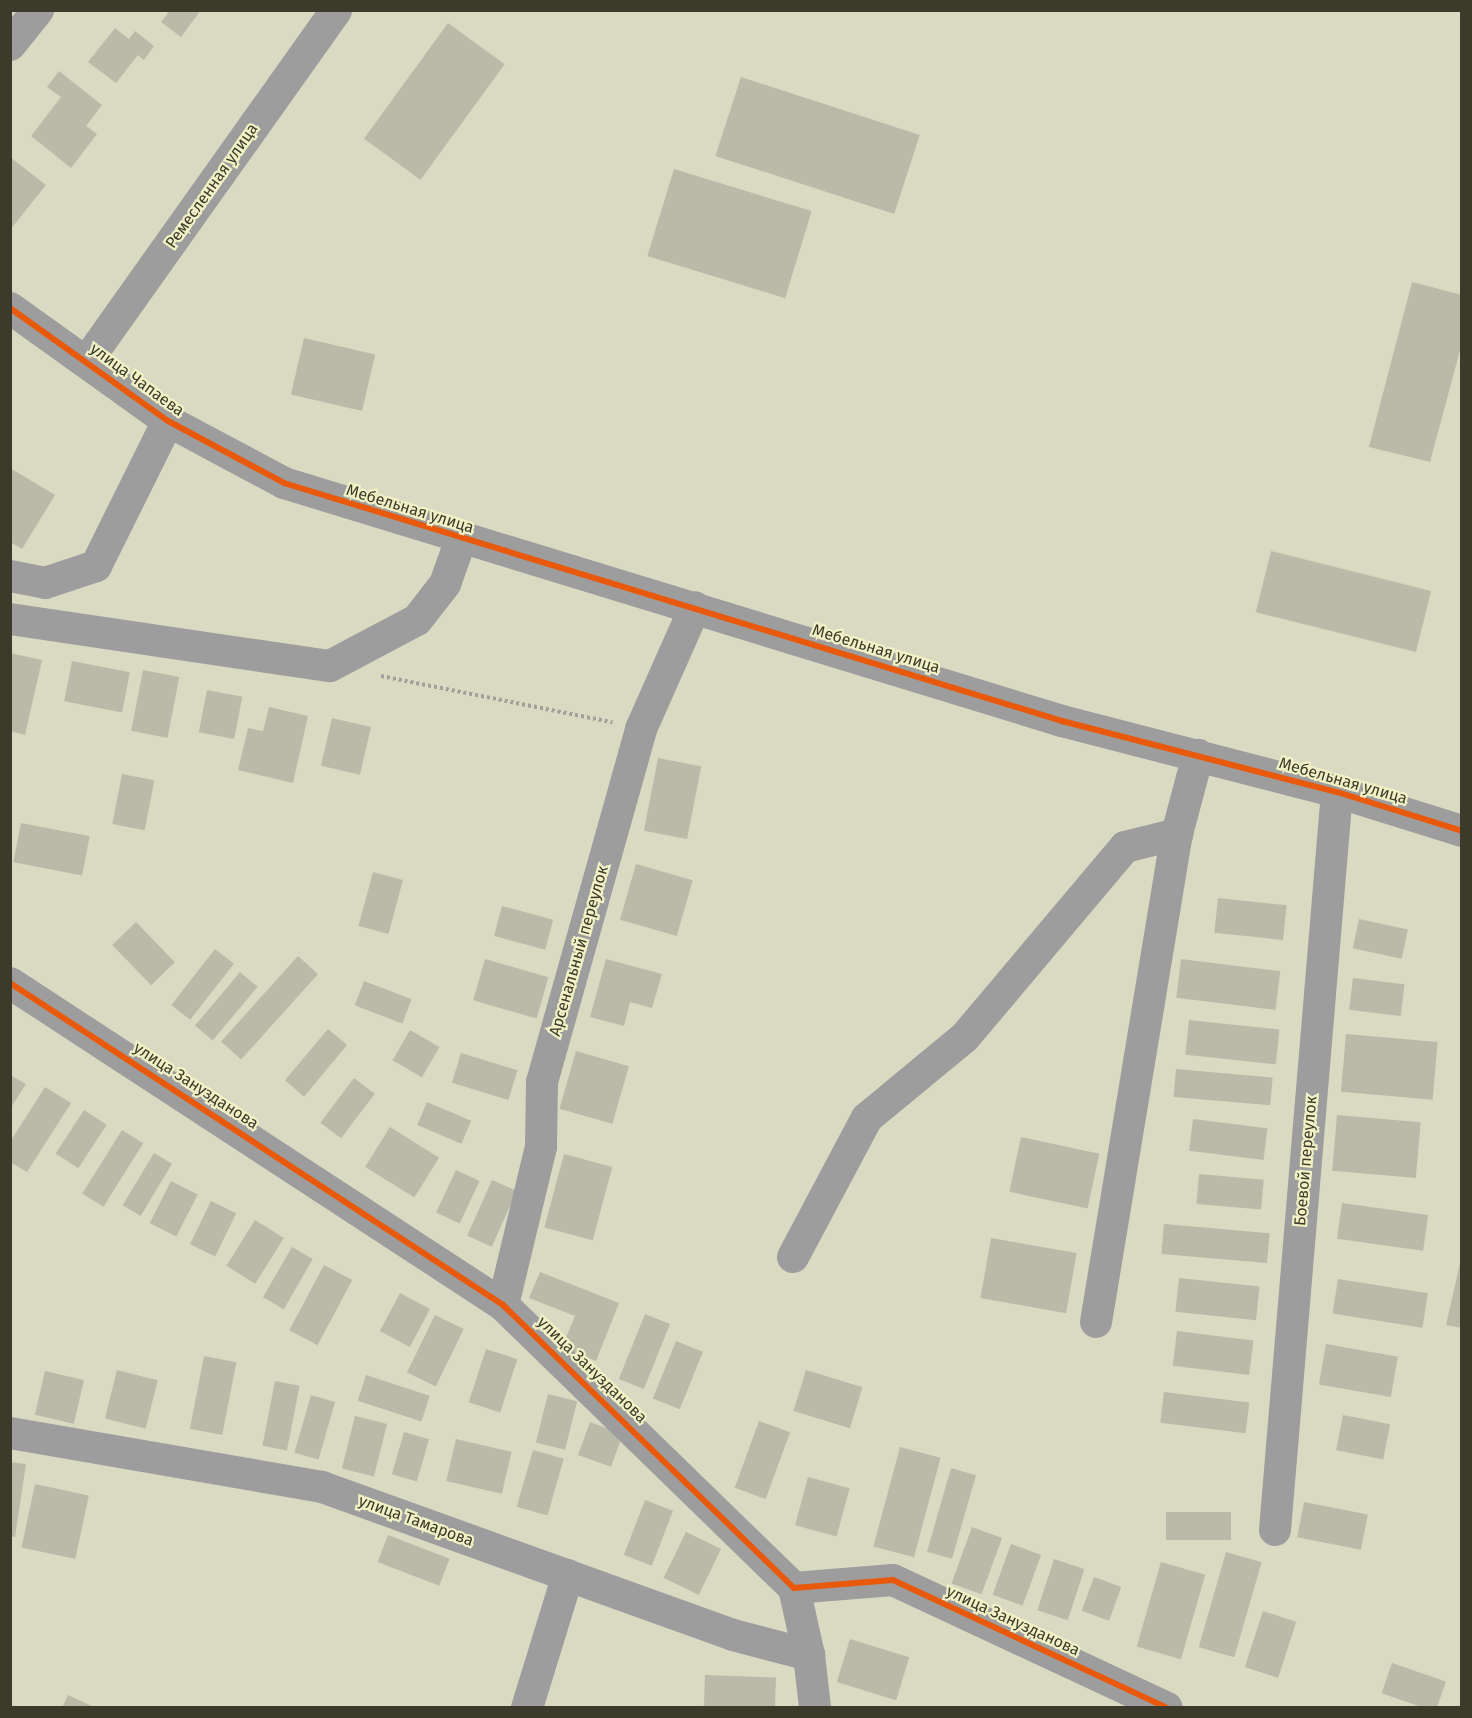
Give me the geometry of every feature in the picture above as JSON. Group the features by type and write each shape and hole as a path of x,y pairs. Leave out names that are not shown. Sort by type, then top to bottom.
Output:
{"street":[{"path":"10,45 38,10"},
{"name":"Ремесленная улица","path":"87,361 336,10"},
{"name":"улица Чапаева","path":"10,308 168,421 285,483"},
{"path":"10,576 45,583 96,566 168,421"},
{"name":"Мебельная улица","path":"285,483 461,539 695,607 1062,721 1337,792 1461,831"},
{"path":"10,619 330,666 417,620 446,584 461,539"},
{"name":"Арсенальный переулок","path":"503,1305 541,1147 542,1082 641,729 695,607"},
{"path":"1096,1322 1177,834 1198,755"},
{"name":"Боевой переулок","path":"1275,1530 1337,792"},
{"path":"793,1257 867,1118 965,1037 1125,847 1177,834"},
{"name":"улица Занузданова","path":"10,983 503,1305 794,1587 893,1580 1167,1707"},
{"name":"улица Тамарова","path":"10,1433 322,1487 734,1635 809,1655"},
{"path":"527,1707 568,1575"},
{"path":"794,1587 809,1655 815,1707"}],"path":[{"path":"376,675 641,729"}],"building":[{"path":"164,10 201,10 181,37 161,22 168,13"},
{"path":"448,23 505,64 421,180 364,139"},
{"path":"115,28 129,39 135,31 154,46 144,60 138,55 116,83 88,62"},
{"path":"59,71 102,105 86,126 97,134 71,168 31,136 61,97 47,87"},
{"path":"741,77 920,135 894,214 715,156"},
{"path":"10,157 46,185 10,230"},
{"path":"674,169 812,211 785,298 647,256"},
{"path":"1412,282 1462,295 1462,343 1430,462 1369,447"},
{"path":"304,338 375,354 362,411 291,395"},
{"path":"10,468 55,495 22,549 10,542"},
{"path":"1271,551 1431,591 1416,652 1256,612"},
{"path":"10,653 42,660 25,735 10,731"},
{"path":"72,661 130,672 122,713 64,701"},
{"path":"143,670 179,677 167,738 131,731"},
{"path":"207,690 242,697 234,739 199,732"},
{"path":"269,707 308,716 293,783 238,770 248,728 263,731"},
{"path":"332,718 371,727 360,775 321,766"},
{"path":"658,758 701,766 687,839 644,831"},
{"path":"122,774 154,780 145,830 112,824"},
{"path":"21,823 90,836 82,876 13,862"},
{"path":"636,864 693,880 677,936 620,920"},
{"path":"373,872 403,880 388,934 359,926"},
{"path":"1218,898 1287,905 1283,940 1214,933"},
{"path":"502,906 553,920 545,950 494,936"},
{"path":"1359,919 1408,929 1402,959 1353,948"},
{"path":"136,922 175,962 151,985 112,945"},
{"path":"215,949 234,964 190,1020 171,1005"},
{"path":"298,956 318,974 241,1060 221,1041"},
{"path":"485,959 548,977 537,1019 473,1000"},
{"path":"606,959 662,974 652,1008 630,1002 624,1026 590,1017"},
{"path":"1181,959 1280,971 1276,1010 1176,998"},
{"path":"240,972 258,987 213,1040 195,1026"},
{"path":"1353,978 1405,984 1401,1016 1349,1010"},
{"path":"364,981 412,999 402,1024 355,1005"},
{"path":"1189,1020 1280,1030 1276,1064 1185,1055"},
{"path":"328,1029 347,1045 304,1096 285,1080"},
{"path":"410,1030 439,1047 422,1077 392,1060"},
{"path":"1346,1034 1438,1042 1433,1100 1341,1092"},
{"path":"576,1051 629,1066 612,1124 559,1109"},
{"path":"461,1053 517,1070 508,1100 452,1083"},
{"path":"1176,1069 1273,1077 1270,1105 1174,1097"},
{"path":"10,1075 26,1084 10,1109"},
{"path":"354,1078 375,1094 341,1138 320,1123"},
{"path":"45,1087 71,1103 27,1172 10,1162 10,1142"},
{"path":"427,1102 471,1121 461,1144 417,1125"},
{"path":"84,1110 107,1125 78,1168 56,1154"},
{"path":"1337,1115 1421,1122 1416,1178 1332,1171"},
{"path":"1193,1119 1267,1128 1264,1160 1189,1151"},
{"path":"390,1127 439,1158 414,1198 365,1167"},
{"path":"122,1130 143,1143 103,1207 82,1194"},
{"path":"1021,1137 1099,1154 1088,1208 1009,1192"},
{"path":"154,1153 172,1164 141,1216 123,1205"},
{"path":"564,1154 612,1167 593,1240 544,1227"},
{"path":"456,1170 480,1181 460,1224 436,1213"},
{"path":"1199,1174 1264,1180 1261,1210 1196,1204"},
{"path":"492,1180 517,1191 492,1247 467,1236"},
{"path":"171,1181 198,1195 176,1236 150,1223"},
{"path":"211,1201 236,1213 215,1256 190,1244"},
{"path":"1342,1203 1428,1215 1423,1251 1337,1239"},
{"path":"255,1220 284,1238 255,1284 226,1266"},
{"path":"1164,1224 1270,1233 1267,1263 1161,1254"},
{"path":"991,1238 1077,1253 1066,1313 980,1298"},
{"path":"292,1247 313,1259 284,1309 263,1297"},
{"path":"1462,1259 1462,1328 1446,1325"},
{"path":"324,1265 352,1280 318,1345 289,1330"},
{"path":"540,1272 619,1303 596,1361 562,1347 575,1316 529,1298"},
{"path":"1179,1278 1260,1286 1256,1320 1175,1312"},
{"path":"1338,1279 1428,1293 1422,1328 1333,1314"},
{"path":"400,1293 430,1309 410,1347 380,1331"},
{"path":"645,1314 670,1324 644,1389 619,1379"},
{"path":"435,1315 464,1329 436,1387 407,1373"},
{"path":"1177,1331 1253,1340 1249,1375 1173,1366"},
{"path":"676,1341 703,1352 680,1409 653,1398"},
{"path":"1326,1344 1398,1357 1391,1397 1319,1384"},
{"path":"486,1349 517,1359 500,1412 469,1402"},
{"path":"204,1356 236,1362 222,1435 190,1429"},
{"path":"117,1370 158,1380 146,1429 105,1419"},
{"path":"806,1370 862,1387 850,1428 793,1411"},
{"path":"45,1371 84,1380 74,1424 35,1415"},
{"path":"366,1375 430,1396 421,1421 358,1401"},
{"path":"275,1381 300,1386 287,1451 262,1446"},
{"path":"1164,1392 1249,1402 1246,1433 1160,1423"},
{"path":"548,1394 577,1401 565,1450 536,1443"},
{"path":"311,1395 335,1402 318,1460 294,1453"},
{"path":"1343,1415 1390,1424 1383,1459 1336,1450"},
{"path":"355,1416 387,1424 374,1476 342,1468"},
{"path":"759,1421 790,1432 766,1499 735,1488"},
{"path":"590,1422 623,1434 611,1467 578,1455"},
{"path":"404,1432 429,1439 417,1481 392,1474"},
{"path":"456,1439 512,1452 502,1494 446,1481"},
{"path":"900,1447 941,1458 914,1557 873,1546"},
{"path":"533,1450 564,1459 547,1516 517,1507"},
{"path":"10,1462 26,1464 15,1537 10,1536"},
{"path":"951,1468 976,1475 952,1559 927,1552"},
{"path":"808,1477 850,1488 837,1536 795,1525"},
{"path":"35,1484 89,1495 75,1559 21,1548"},
{"path":"645,1500 673,1511 652,1566 624,1555"},
{"path":"1304,1502 1368,1514 1361,1550 1297,1537"},
{"path":"1166,1512 1231,1512 1231,1540 1166,1540"},
{"path":"972,1527 1002,1538 982,1594 951,1583"},
{"path":"686,1532 721,1549 699,1595 664,1578"},
{"path":"388,1535 450,1559 439,1586 378,1562"},
{"path":"1011,1544 1041,1555 1023,1606 993,1595"},
{"path":"1226,1552 1262,1562 1234,1657 1199,1647"},
{"path":"1054,1559 1084,1569 1068,1620 1037,1610"},
{"path":"1161,1562 1205,1575 1181,1659 1137,1647"},
{"path":"1094,1577 1121,1587 1109,1621 1082,1611"},
{"path":"1263,1611 1296,1622 1278,1678 1245,1667"},
{"path":"850,1639 909,1657 896,1700 837,1682"},
{"path":"1392,1663 1446,1682 1437,1708 1424,1708 1382,1693"},
{"path":"705,1675 776,1677 775,1708 704,1708"},
{"path":"68,1695 96,1708 62,1708"}],"cycle path":[{"path":"10,308 168,421 284,483 1062,721 1337,792 1462,831"},
{"path":"10,983 503,1305 794,1588 893,1580 1167,1708"}]}
